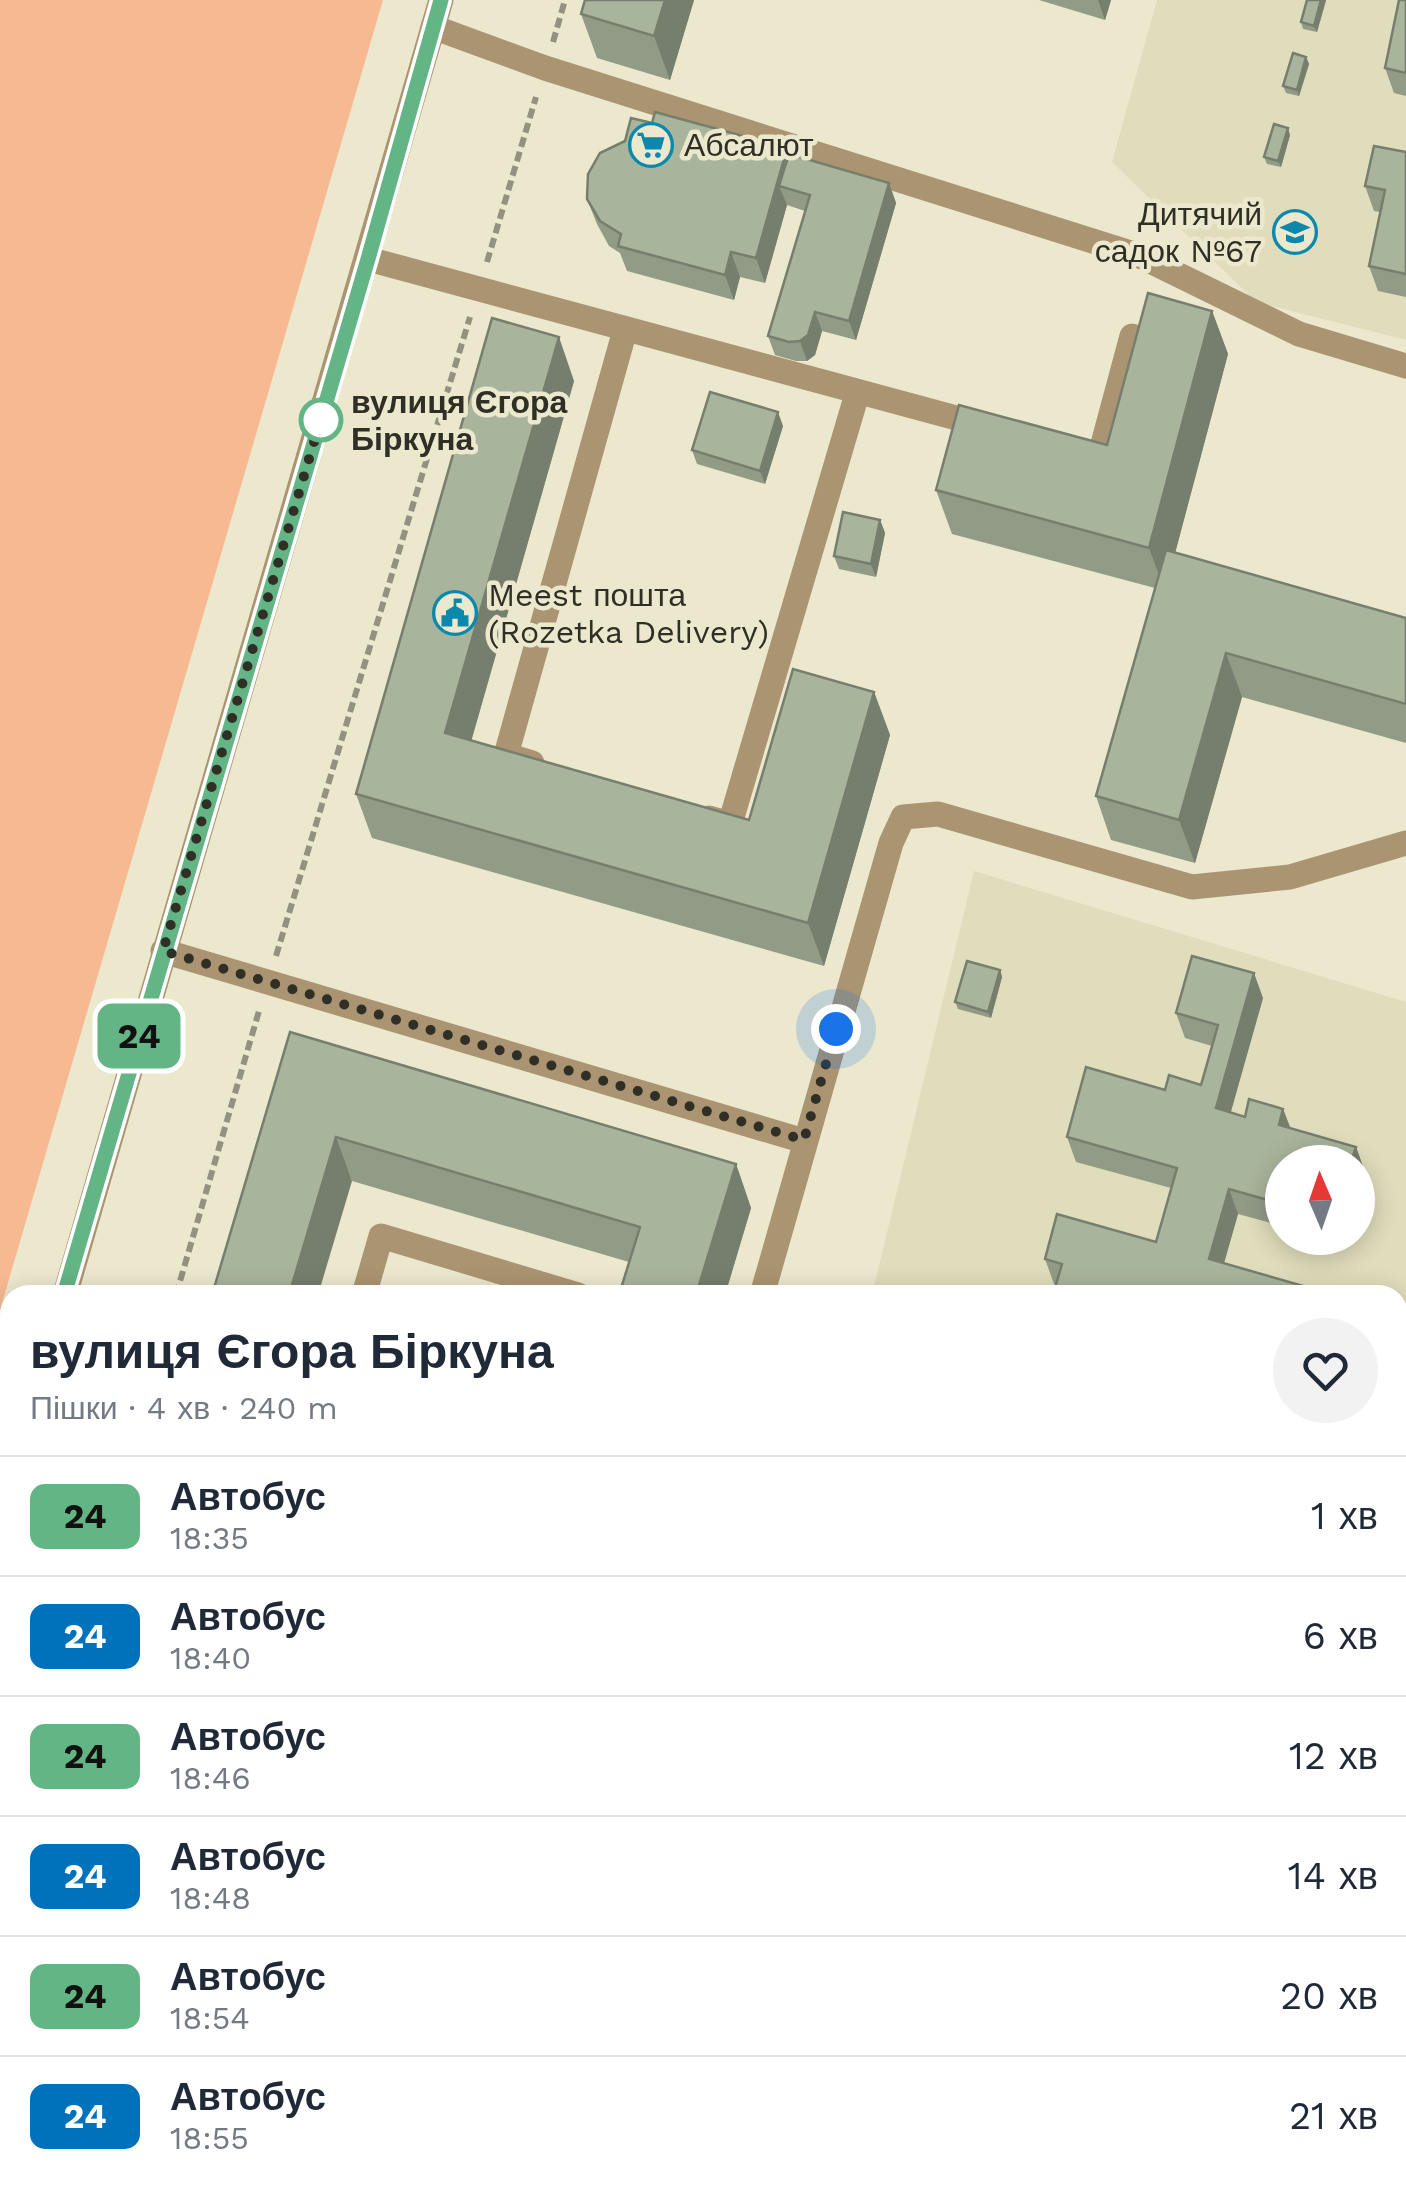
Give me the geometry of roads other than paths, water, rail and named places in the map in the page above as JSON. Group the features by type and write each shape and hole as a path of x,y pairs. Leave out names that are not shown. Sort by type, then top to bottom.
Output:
{"street":[{"path":"67,1285 441,0"},
{"path":"433,27 545,68 1140,256 1299,334 1406,366"},
{"path":"368,259 1006,432"},
{"path":"562,772 506,755 625,330"},
{"path":"1063,446 1100,455 1132,336"},
{"path":"692,812 730,824 857,394"},
{"path":"765,1285 891,842 903,817 938,814 1192,887 1290,876 1406,843"},
{"path":"163,951 804,1140"},
{"path":"367,1285 381,1236 545,1285"}],"place":[{"name":"Абсалют","path":"651,145"},
{"name":"Дитячий садок №67","path":"1295,232"},
{"name":"вулиця Єгора Біркуна","path":"321,420"},
{"name":"Meest пошта (Rozetka Delivery)","path":"455,613"}]}
